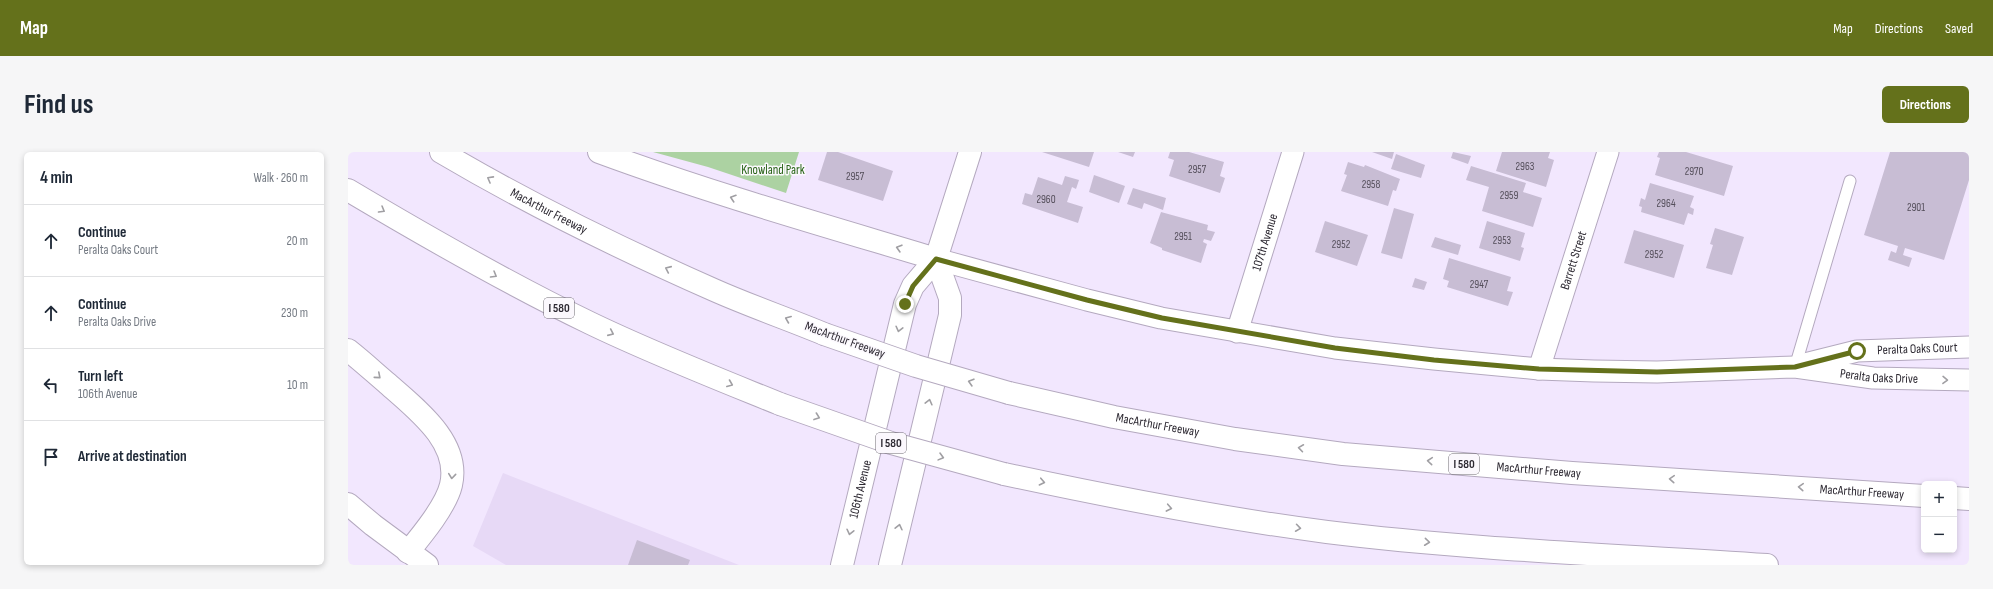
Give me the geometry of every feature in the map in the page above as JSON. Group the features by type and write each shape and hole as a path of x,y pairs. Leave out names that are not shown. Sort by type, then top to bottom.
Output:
{"main road":[{"name":"MacArthur Freeway","path":"441,152 539,207 624,249 716,290 824,334 916,366 1009,393 1122,418 1234,439 1343,454 1572,473 1921,496"},
{"path":"599,152 668,177 770,210 936,259 950,298 950,315 890,565"},
{"name":"106th Avenue","path":"842,565 905,304 913,286 936,259 970,152"},
{"name":"I 580","path":"348,190 505,280 590,324 683,365 780,404 891,443 1004,474 1109,497 1220,517 1329,532 1441,543 1767,565"},
{"path":"348,350 421,414 443,442 453,468 451,487 448,495 427,529 408,552"},
{"path":"1957,498 1969,499"},
{"path":"348,504 408,552 427,565"}],"street":[{"name":"107th Avenue","path":"1237,332 1293,152"},
{"name":"Barrett Street","path":"1539,369 1608,152"},
{"name":"Peralta Oaks Drive","path":"936,259 1087,300 1162,318 1335,348 1434,360 1539,369 1657,372 1795,367 1873,378 1969,380"},
{"name":"Peralta Oaks Court","path":"1795,367 1857,351 1969,348"}],"lane":[{"path":"1795,367 1850,181"}],"shaded area":[{"path":"503,473 739,565 506,565 473,546"}],"green space":[{"name":"Knowland Park","path":"653,152 799,152 786,193 708,167"}],"building":[{"path":"827,152 838,152 893,171 883,201 818,180"},
{"path":"1042,152 1094,152 1089,167"},
{"path":"1118,152 1135,152 1133,157"},
{"path":"1170,152 1189,152 1224,162 1220,176 1225,178 1220,193 1169,176 1174,160 1168,158"},
{"path":"1372,152 1394,152 1392,159"},
{"path":"1453,152 1471,156 1468,164 1451,158"},
{"path":"1502,152 1550,152 1548,158 1554,160 1546,187 1496,171"},
{"path":"1659,152 1686,152 1733,166 1724,196 1655,175 1660,158 1657,157"},
{"path":"1890,152 1969,152 1969,180 1944,260 1905,248 1903,255 1912,258 1909,267 1888,260 1891,251 1896,253 1898,246 1864,235"},
{"path":"1396,154 1425,165 1421,178 1391,169"},
{"path":"1348,162 1364,167 1365,165 1400,179 1396,191 1393,190 1388,206 1341,191 1347,175 1344,174"},
{"path":"1471,166 1526,183 1523,192 1542,198 1533,227 1482,211 1489,187 1466,180"},
{"path":"1094,175 1125,186 1119,203 1089,192"},
{"path":"1065,176 1079,180 1076,189 1072,187 1067,202 1083,207 1078,223 1022,204 1025,193 1032,195 1038,177 1062,185"},
{"path":"1650,183 1694,196 1690,207 1694,209 1693,215 1688,213 1684,225 1641,212 1642,207 1639,206 1641,198 1645,200"},
{"path":"1133,188 1166,198 1163,210 1144,203 1142,209 1127,204"},
{"path":"1394,208 1414,214 1402,259 1381,253"},
{"path":"1161,212 1208,225 1207,230 1215,232 1211,241 1204,239 1203,242 1207,244 1201,263 1162,250 1162,248 1150,243"},
{"path":"1325,221 1368,235 1357,266 1315,252"},
{"path":"1487,221 1525,233 1521,247 1524,248 1520,261 1479,248"},
{"path":"1715,228 1744,237 1732,275 1706,268 1713,245 1710,244"},
{"path":"1634,230 1684,245 1674,278 1624,263"},
{"path":"1435,237 1461,245 1458,255 1431,247"},
{"path":"1449,258 1511,277 1507,291 1513,292 1508,306 1447,287 1449,281 1443,279"},
{"path":"1415,278 1427,282 1424,290 1412,287"},
{"path":"637,540 690,560 688,565 628,565"}],"route":[{"path":"905,304 913,286 936,259 1087,300 1162,318 1335,348 1434,360 1539,369 1657,372 1795,367 1857,351"}]}
